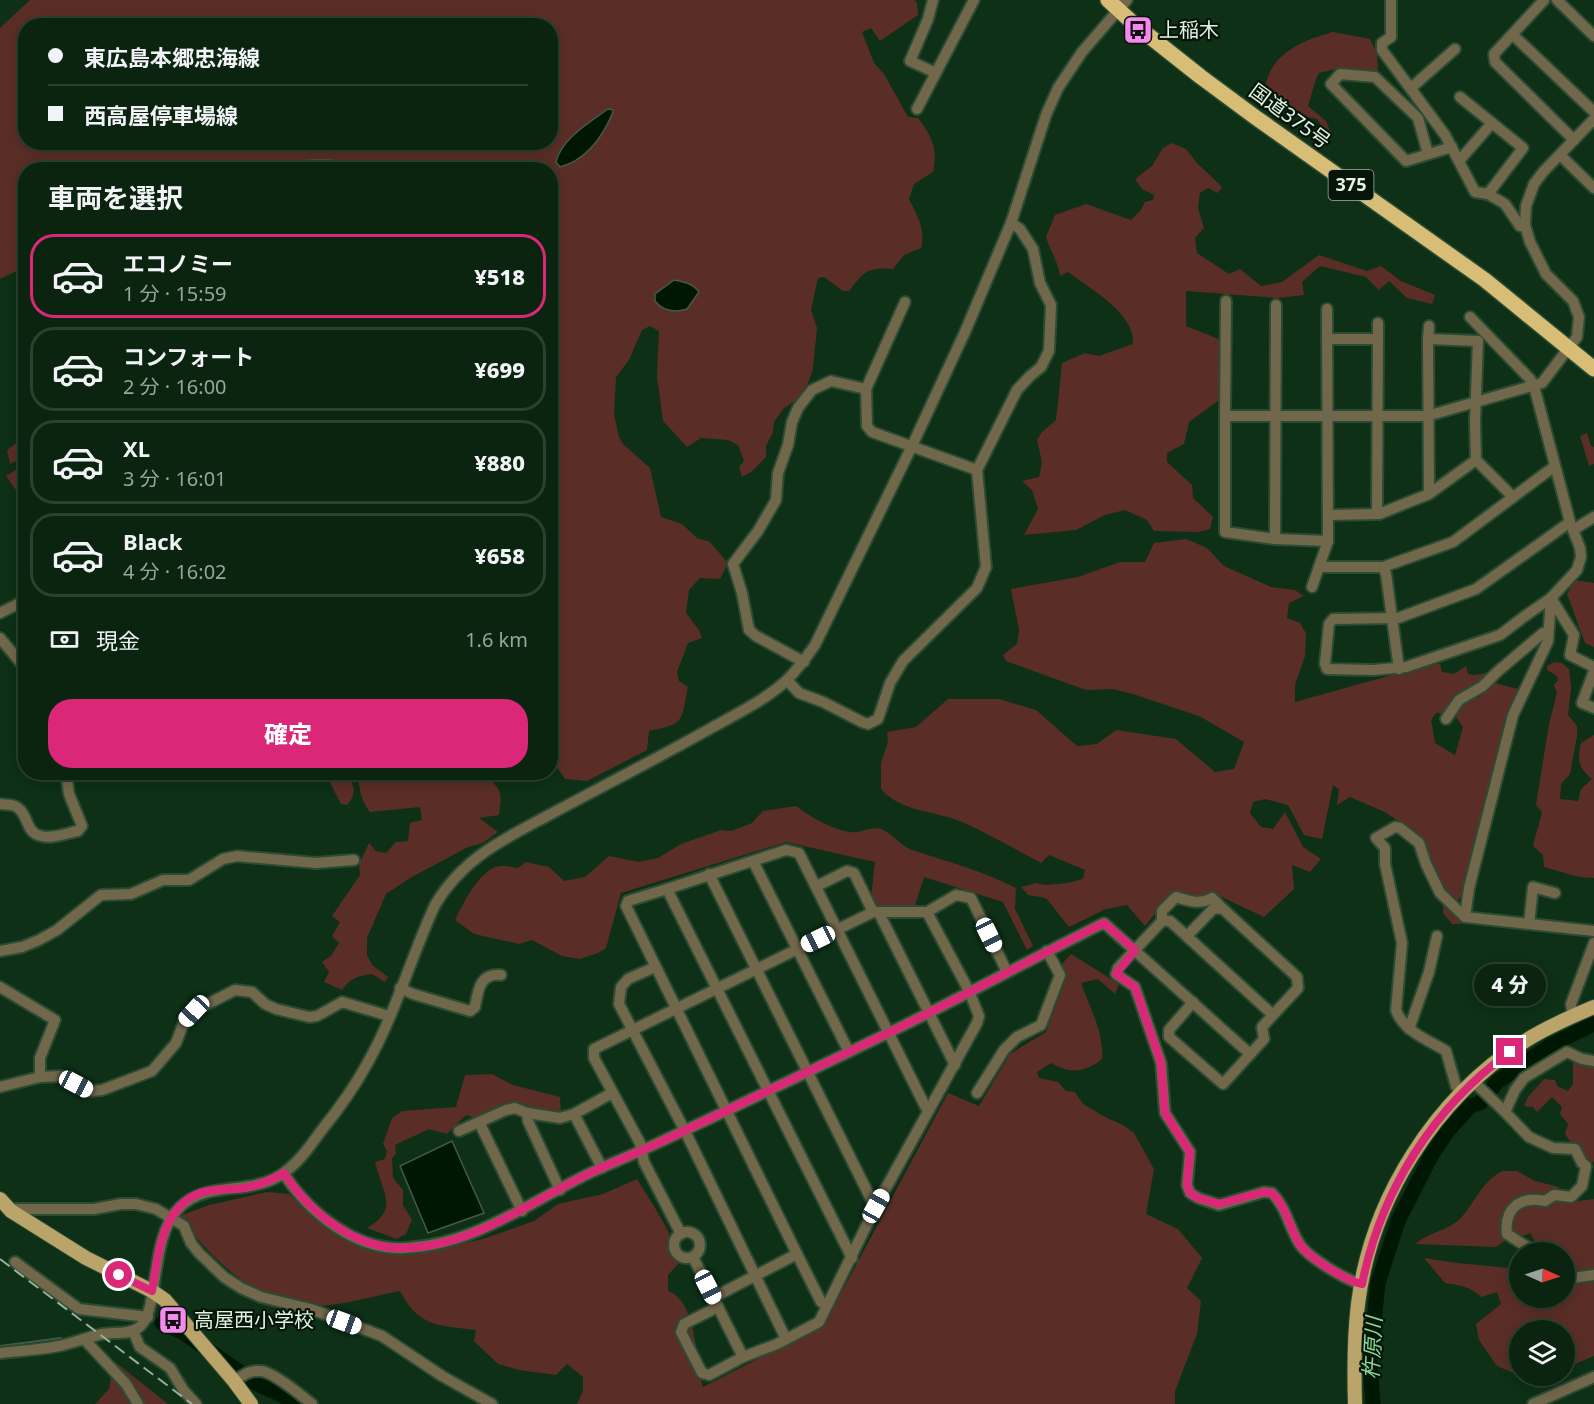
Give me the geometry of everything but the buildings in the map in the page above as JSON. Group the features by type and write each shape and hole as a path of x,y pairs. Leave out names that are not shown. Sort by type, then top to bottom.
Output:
{"highway":[{"name":"国道375号","path":"1119,3 1134,24 1201,77 1485,280 1594,369"}],"main road":[{"path":"1355,1404 1354,1349 1362,1284 1377,1227 1411,1157 1461,1094 1478,1086 1496,1062 1524,1042 1594,1007"},
{"path":"0,1199 11,1211 86,1258 152,1291 165,1300 234,1381 250,1404"}],"street":[{"path":"933,0 928,19 910,61 936,73"},
{"path":"917,109 974,0"},
{"path":"1390,0 1391,37 1382,43 1382,50 1445,135 1474,192 1488,194 1505,204 1520,226 1525,225"},
{"path":"1544,0 1494,54 1495,62 1574,140"},
{"path":"1557,0 1594,36"},
{"path":"0,1353 57,1346 104,1333 133,1331 140,1328 148,1317 160,1243 178,1208 197,1194 207,1191 246,1188 269,1181 284,1173 298,1161 352,1089 368,1063 435,905 445,888 472,860 501,841 758,701 787,680 804,662 815,645 965,332 1011,223 1046,116 1058,88 1119,3"},
{"path":"1513,34 1594,112"},
{"path":"1411,88 1455,49"},
{"path":"1428,154 1418,118 1375,77 1340,74 1331,84 1406,161 1452,147"},
{"path":"1460,97 1523,148 1488,194"},
{"path":"1225,416 1377,414 1427,416 1542,383 1577,337 1579,327 1577,308 1546,274 1530,242 1525,225 1526,206 1534,184 1594,119"},
{"path":"1458,161 1492,123"},
{"path":"1560,155 1594,188"},
{"path":"787,680 799,693 823,702 862,722 868,724 878,719 896,670 977,588 984,576 986,550 977,470 1017,390 1041,367 1049,351 1051,305 1040,283 1033,249 1020,229 1011,223"},
{"path":"1226,301 1225,532 1275,539 1328,541"},
{"path":"905,302 866,389 868,428 872,432 977,470"},
{"path":"1275,539 1276,305"},
{"path":"1312,587 1328,541 1327,309"},
{"path":"1470,317 1530,379 1534,386 1571,526 1580,548 1581,557 1576,570 1551,598 1500,636 1399,669 1327,669 1325,664 1329,624 1333,619 1392,619 1476,589 1571,526 1594,517"},
{"path":"1378,323 1377,509 1379,514"},
{"path":"1429,326 1427,416 1429,495"},
{"path":"1327,339 1378,339"},
{"path":"1428,339 1478,341 1476,460 1513,497"},
{"path":"804,662 748,630 733,564 758,531 776,500 778,473 798,408 812,390 831,381 866,389"},
{"path":"1328,515 1379,514 1429,495 1476,460"},
{"path":"1320,567 1383,567 1453,542 1555,466"},
{"path":"1383,567 1386,574 1399,669"},
{"path":"1465,917 1469,888 1513,715 1548,640 1551,598"},
{"path":"1551,598 1574,635 1570,656 1594,669 1582,703 1594,708"},
{"path":"0,613 18,604"},
{"path":"1446,719 1459,700 1484,687 1497,672 1543,633 1548,632"},
{"path":"0,638 18,659"},
{"path":"0,804 16,806 20,809 28,826 39,836 47,837 78,831 82,826 69,794 67,780"},
{"path":"1461,1094 1456,1086 1446,1051 1409,1029 1400,1020 1396,1010 1402,943 1385,864 1385,848 1376,838 1395,827 1400,828 1419,843 1440,893 1465,917 1594,931"},
{"path":"827,1305 821,1302 655,967 626,906 628,901 786,850 799,853 929,1110"},
{"path":"0,951 22,947 39,940 57,930 102,895 131,894 164,880 189,880 223,859 237,856 316,863 354,860"},
{"path":"753,861 849,1052"},
{"path":"817,886 847,871 854,873 954,1065"},
{"path":"709,874 876,1206"},
{"path":"1529,924 1533,887 1555,893"},
{"path":"667,889 852,1258"},
{"path":"681,1234 644,1162 640,1143 594,1058 594,1050 716,988 876,913 927,912 956,895 971,898 1007,972"},
{"path":"1192,1002 1169,1030 1169,1037 1222,1084 1264,1039 1262,1027 1298,988 1297,977 1212,898 1205,902 1193,902 1176,897 1162,911 1162,921 1116,974 1135,987 1161,1063 1165,1113 1190,1152 1187,1185 1190,1193 1198,1198 1219,1204 1264,1192 1272,1193 1282,1204 1299,1244 1307,1253 1351,1280 1362,1284"},
{"path":"1187,936 1214,908 1223,909"},
{"path":"797,1254 718,1295 712,1310 684,1324 681,1332 702,1373 709,1375 819,1322 876,1206 979,1016 927,912"},
{"path":"1162,921 1170,921 1272,1014"},
{"path":"284,1173 302,1199 326,1220 357,1238 402,1249 455,1240 522,1211 602,1168 685,1131 889,1033 1104,923 1250,1054"},
{"path":"1409,1029 1429,972 1437,936"},
{"path":"1573,1016 1571,1004 1594,943"},
{"path":"977,1093 1004,1050 1017,1037 1041,1025 1060,975 1047,951"},
{"path":"655,967 628,979 621,987 619,1004 685,1131 786,1339"},
{"path":"400,988 412,994 470,1011 475,1007 479,986 484,978 493,974 501,975"},
{"path":"0,987 55,1020 40,1058 40,1077"},
{"path":"0,1087 40,1077 62,1076 90,1091 102,1090 152,1071 176,1044 184,1022 194,1011 235,990 252,992 265,1004 300,1016 317,1016 342,1002 389,1016"},
{"path":"1504,1112 1524,1078 1559,1057 1568,1052 1582,1059 1594,1060"},
{"path":"1478,1086 1528,1137 1553,1148 1575,1149 1586,1166 1582,1186 1571,1197 1554,1195 1545,1201 1532,1198 1510,1211 1506,1224 1507,1234 1519,1242"},
{"path":"459,1131 515,1108 527,1113 560,1118 573,1114 612,1093"},
{"path":"527,1113 528,1121 560,1190"},
{"path":"573,1114 602,1168"},
{"path":"479,1122 522,1211"},
{"path":"11,1211 15,1209 94,1209 121,1204 136,1204 156,1209 184,1226 192,1244 200,1253 224,1277 241,1288 261,1298 311,1309 382,1336 442,1376 492,1404"},
{"path":"691,1233 698,1240 699,1249 693,1257 683,1257 676,1251 675,1241 681,1234 691,1233"},
{"path":"693,1257 743,1357"},
{"path":"15,1262 79,1309 148,1317"},
{"path":"1575,1278 1594,1275"},
{"path":"133,1331 140,1347 170,1368 196,1404"},
{"path":"84,1339 126,1384 138,1404"},
{"path":"234,1381 248,1372 262,1370 295,1390 312,1404"},
{"path":"1533,1404 1594,1377"}],"shaded area":[{"path":"30,0 914,0 917,3 918,15 880,41 871,28 862,32 874,63 884,74 908,117 918,118 933,143 935,156 933,172 914,184 909,199 922,229 921,248 904,255 893,269 877,269 867,272 849,291 843,291 824,277 818,278 811,310 817,328 813,369 807,386 798,399 784,408 774,422 773,432 766,446 766,457 751,472 742,477 739,467 744,461 738,445 728,440 701,438 687,447 663,421 657,377 659,331 650,326 642,330 629,360 616,377 614,414 619,437 623,444 650,468 661,517 682,524 697,538 710,542 728,563 720,579 700,578 689,590 686,613 702,638 688,643 677,672 679,681 688,687 679,720 669,726 649,731 647,750 587,781 565,779 558,768 558,162 556,162 340,162 340,160 336,162 333,160 18,162 18,270 0,279 0,28","holes":["613,110 593,146 556,162 559,151"]},
{"path":"1333,32 1370,39 1377,53 1378,72 1349,71 1339,68 1319,73 1308,106 1326,121 1332,135 1326,139 1317,119 1292,114 1265,89 1273,66 1289,50 1310,39"},
{"path":"608,109 613,110 604,130 593,146 578,159 560,167 556,162 559,154 570,139"},
{"path":"1172,143 1186,149 1222,187 1218,193 1208,188 1200,193 1198,208 1204,228 1195,238 1197,253 1229,274 1240,269 1261,286 1282,282 1319,255 1367,271 1381,266 1401,281 1435,295 1432,304 1407,298 1389,281 1379,290 1366,277 1320,266 1302,282 1304,295 1278,298 1186,291 1186,326 1221,340 1219,400 1189,422 1184,444 1167,453 1167,462 1192,485 1193,498 1213,517 1210,529 1198,532 1154,531 1147,520 1125,510 1105,515 1076,530 1024,535 1038,509 1032,490 1022,481 1039,477 1042,462 1037,440 1042,432 1056,420 1062,363 1085,353 1099,356 1133,344 1132,333 1127,322 1110,303 1068,272 1060,276 1046,237 1055,215 1086,204 1131,220 1145,202 1153,200 1154,195 1142,189 1135,179 1152,166 1163,148"},
{"path":"333,160 336,162 299,162"},
{"path":"674,280 688,283 699,292 687,309 669,310 655,301 655,294"},
{"path":"1587,433 1591,446 1594,447 1594,464 1589,466 1580,436"},
{"path":"18,442 18,460 10,464 7,450"},
{"path":"18,468 18,493 6,476"},
{"path":"1186,539 1207,548 1224,566 1271,587 1295,590 1304,596 1289,603 1287,618 1300,623 1306,633 1305,656 1295,685 1295,702 1428,665 1440,664 1442,672 1454,674 1466,666 1468,674 1491,672 1447,713 1436,713 1431,720 1435,743 1455,755 1463,727 1454,714 1464,700 1479,697 1495,683 1522,690 1465,892 1452,907 1464,918 1460,924 1452,924 1443,913 1444,892 1428,861 1424,839 1385,812 1350,797 1337,805 1339,789 1333,785 1322,839 1304,835 1288,805 1265,799 1253,802 1250,813 1261,827 1273,829 1285,812 1303,847 1321,859 1310,872 1292,865 1294,889 1264,917 1213,893 1201,897 1172,893 1145,926 1127,905 1106,909 1069,927 1046,898 1028,895 1021,887 1036,883 1046,885 1068,883 1083,879 1085,870 1049,855 1041,863 962,822 899,803 881,789 881,763 888,742 887,732 916,727 948,699 999,699 1036,710 1077,746 1097,744 1116,730 1176,739 1215,772 1234,769 1244,742 1199,716 1113,689 1086,690 1006,661 1003,655 1017,644 1019,630 1011,589 1078,577 1120,562 1145,562 1154,543"},
{"path":"1574,580 1594,583 1594,647 1585,643 1567,594"},
{"path":"1554,662 1562,663 1569,669 1571,688 1568,715 1577,726 1570,774 1561,784 1560,799 1578,801 1581,789 1592,779 1581,767 1579,755 1581,743 1594,735 1594,878 1579,877 1544,867 1543,855 1533,846 1542,812 1536,805 1549,724 1557,693 1554,685 1558,680 1557,676 1547,670 1547,666"},
{"path":"329,780 350,780 354,789 353,796 347,805 341,804"},
{"path":"359,780 490,780 497,787 501,800 499,815 479,818 498,832 483,843 468,847 410,878 386,894 367,938 367,955 372,965 388,977 385,982 372,974 358,977 351,980 342,990 324,982 329,972 322,962 331,956 339,943 332,936 340,922 332,916 360,875 359,865 369,843 376,851 386,853 396,842 408,841 410,823 422,820 420,807 370,812 362,798"},
{"path":"796,806 835,828 854,832 873,828 881,829 912,850 977,871 1016,888 1015,909 1033,946 1027,950 1003,902 924,877 914,909 875,908 871,897 875,862 786,842 621,893 606,948 580,959 562,956 532,940 519,944 474,934 455,920 478,881 499,866 518,868 526,862 549,867 564,881 585,877 609,856 639,862 658,858 681,844 721,830 731,831 752,823 763,811"},
{"path":"1071,954 1119,984 1115,994 1098,979 1081,983 1099,1030 1102,1059 1090,1067 1077,1070 1065,1069 1051,1063 1037,1072 1039,1078 1058,1082 1066,1091 1075,1092 1083,1104 1134,1133 1154,1169 1146,1214 1178,1229 1202,1258 1187,1288 1201,1301 1197,1334 1175,1391 1175,1404 577,1404 583,1391 583,1377 567,1364 556,1375 519,1370 498,1364 474,1341 476,1330 441,1325 423,1318 407,1303 400,1291 337,1304 312,1306 297,1306 267,1295 238,1277 212,1255 180,1216 209,1205 267,1192 289,1194 335,1232 366,1247 399,1253 420,1253 483,1239 534,1221 558,1204 603,1194 637,1179 667,1229 670,1252 680,1262 668,1275 668,1291 678,1297 690,1319 703,1387 824,1325 948,1093 979,1106 1010,1054 1046,1032 1066,978 1061,965"},
{"path":"1573,1058 1594,1065 1594,1162 1583,1160 1565,1134 1568,1124 1560,1114 1562,1107 1552,1097 1537,1112 1533,1107 1524,1106 1528,1097 1544,1079 1555,1080 1557,1086 1568,1091 1573,1084"},
{"path":"492,1074 513,1085 560,1097 561,1114 511,1105 475,1118 466,1115 447,1134 429,1129 395,1145 396,1154 392,1158 393,1178 403,1190 403,1205 412,1220 406,1234 397,1239 367,1228 377,1221 386,1207 386,1199 375,1162 385,1159 387,1151 383,1144 392,1118 402,1111 456,1107 465,1075"},
{"path":"452,1141 484,1213 428,1233 400,1166"},
{"path":"1503,1171 1517,1171 1535,1181 1559,1187 1545,1199 1515,1204 1507,1239 1496,1247 1415,1244 1460,1219 1484,1186"},
{"path":"1555,1199 1562,1203 1594,1199 1594,1272 1575,1275 1575,1242 1535,1242 1530,1233 1521,1237 1511,1232 1511,1224 1519,1206"},
{"path":"1424,1258 1509,1268 1509,1308 1575,1308 1575,1280 1594,1277 1594,1356 1575,1364 1575,1320 1509,1320 1509,1371 1497,1366 1479,1340 1476,1324 1501,1304 1497,1292 1481,1297 1468,1288 1445,1283"},
{"path":"114,1361 168,1404 95,1404 109,1389"}],"waterway":[{"name":"杵原川","path":"1373,1404 1370,1363 1378,1283 1398,1221 1431,1156 1447,1132 1470,1106 1480,1103 1497,1082 1551,1045 1594,1024"},
{"path":"162,1323 184,1333 257,1384 296,1404"},
{"path":"0,1346 61,1338"}],"railway":[{"path":"0,1259 192,1404"}],"place":[{"name":"上稲木","path":"1138,30"},
{"name":"高屋西小学校","path":"173,1320"}],"route":[{"path":"119,1275 152,1291 160,1243 167,1224 178,1208 197,1194 246,1188 269,1181 284,1173 302,1199 316,1213 357,1238 402,1249 455,1240 518,1213 591,1172 685,1131 889,1033 1104,923 1135,950 1118,968 1116,974 1135,987 1161,1063 1165,1113 1190,1152 1187,1185 1190,1193 1198,1198 1219,1204 1264,1192 1272,1193 1282,1204 1299,1244 1307,1253 1356,1283 1362,1284 1377,1227 1411,1157 1461,1094 1510,1052"}]}
